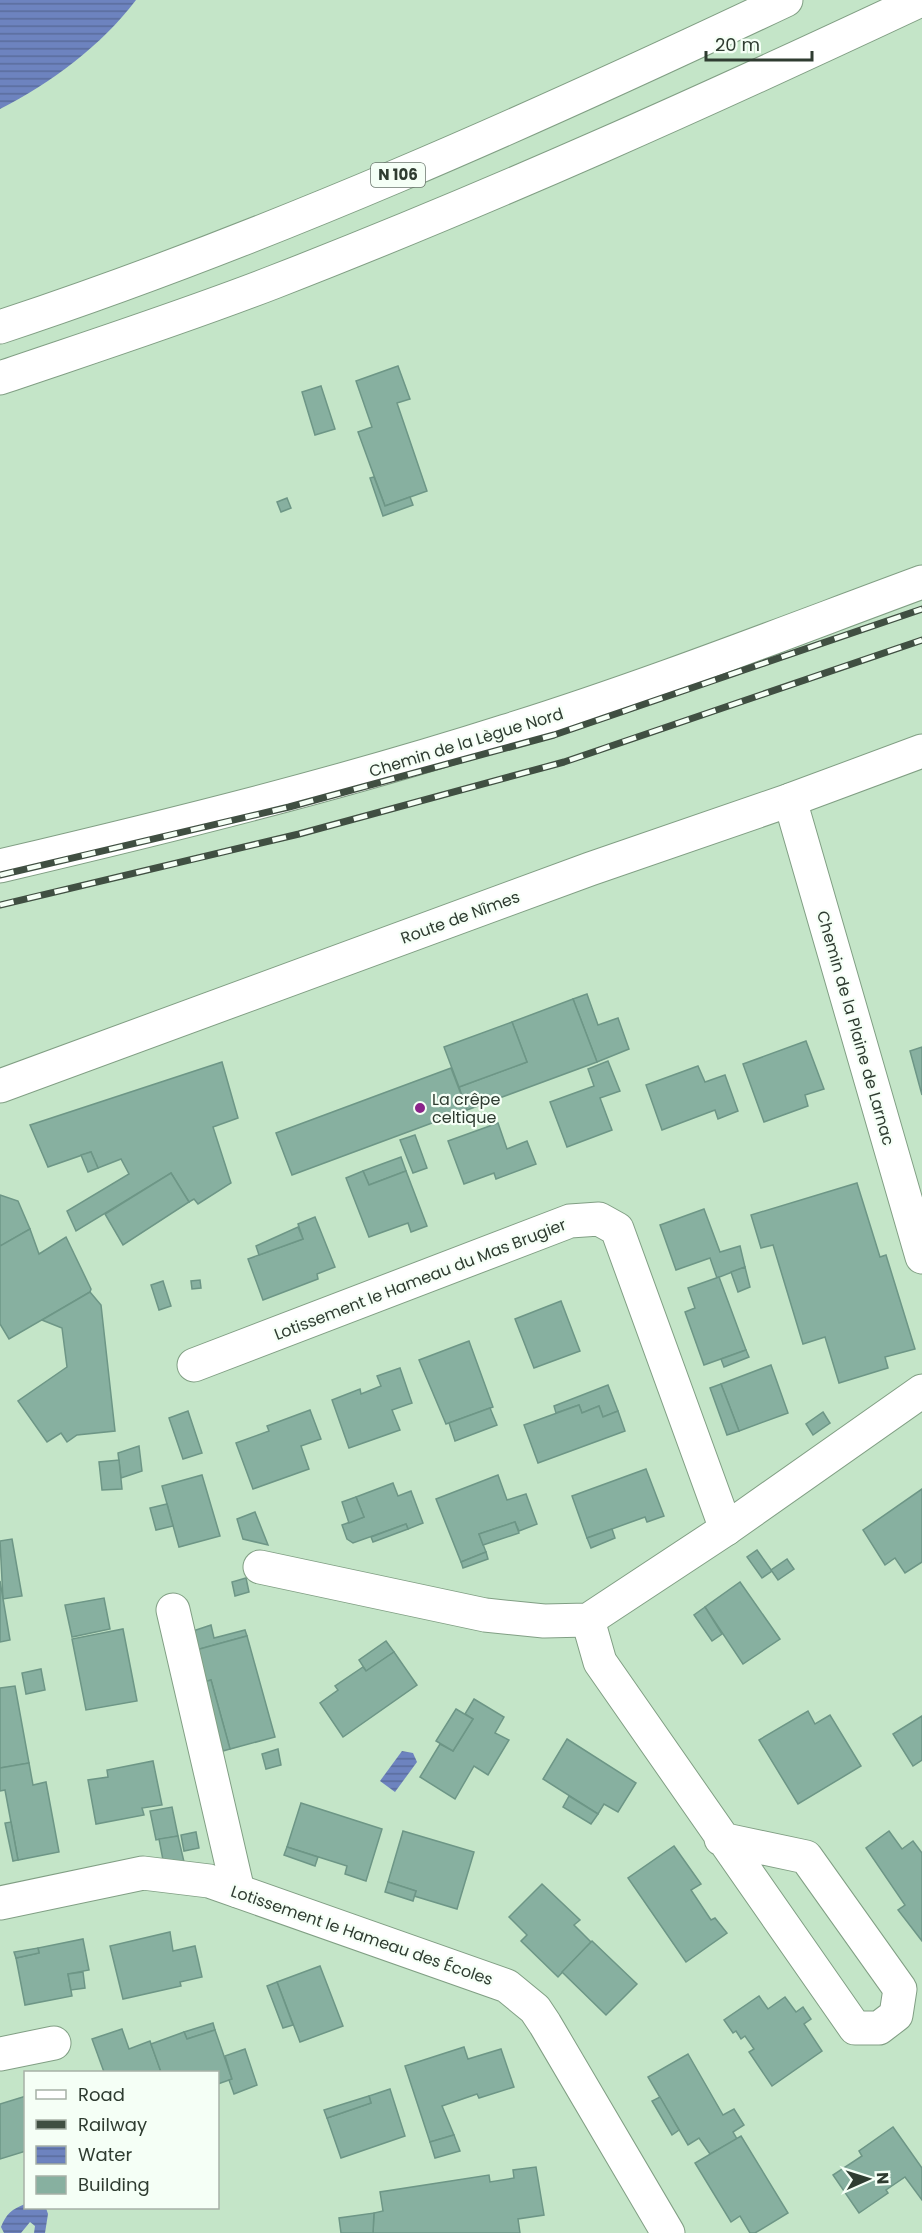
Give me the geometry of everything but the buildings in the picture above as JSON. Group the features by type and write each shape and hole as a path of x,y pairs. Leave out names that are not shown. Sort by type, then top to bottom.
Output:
{"main road":[{"name":"N 106","path":"0,327 58,308 249,235 420,165 786,0"},
{"path":"0,378 272,282 448,211 755,78 921,0"},
{"name":"Chemin de la Lègue Nord","path":"0,866 222,813 505,732 640,687 922,582"},
{"name":"Route de Nîmes","path":"0,1086 590,869 790,800 922,751"},
{"name":"Chemin de la Plaine de Larnac","path":"790,800 922,1257"},
{"name":"Lotissement le Hameau du Mas Brugier","path":"194,1365 570,1221 599,1219 617,1229 726,1528"},
{"path":"260,1567 485,1615 544,1621 588,1620 726,1528 922,1391"},
{"path":"173,1610 224,1886"},
{"path":"588,1620 600,1662 722,1839 855,2028 879,2028 896,2015 900,1989 806,1857 722,1839"},
{"name":"Lotissement le Hameau des Écoles","path":"0,1903 143,1873 224,1886 489,1978 520,1997 534,2009 545,2024 668,2233"},
{"path":"0,2054 54,2043"}],"water":[{"path":"0,0 136,0 107,33 74,62 38,87 0,109"},
{"path":"402,1751 413,1753 417,1762 395,1792 380,1781"},
{"path":"24,2204 24,2209 46,2209 48,2214 45,2233 34,2233 35,2226 30,2222 21,2233 4,2233 1,2227 7,2215"}],"railway":[{"path":"0,875 289,807 554,735 922,609"},
{"path":"0,905 299,834 564,762 922,640"}],"place":[{"name":"La crêpe celtique","path":"420,1108"}]}
